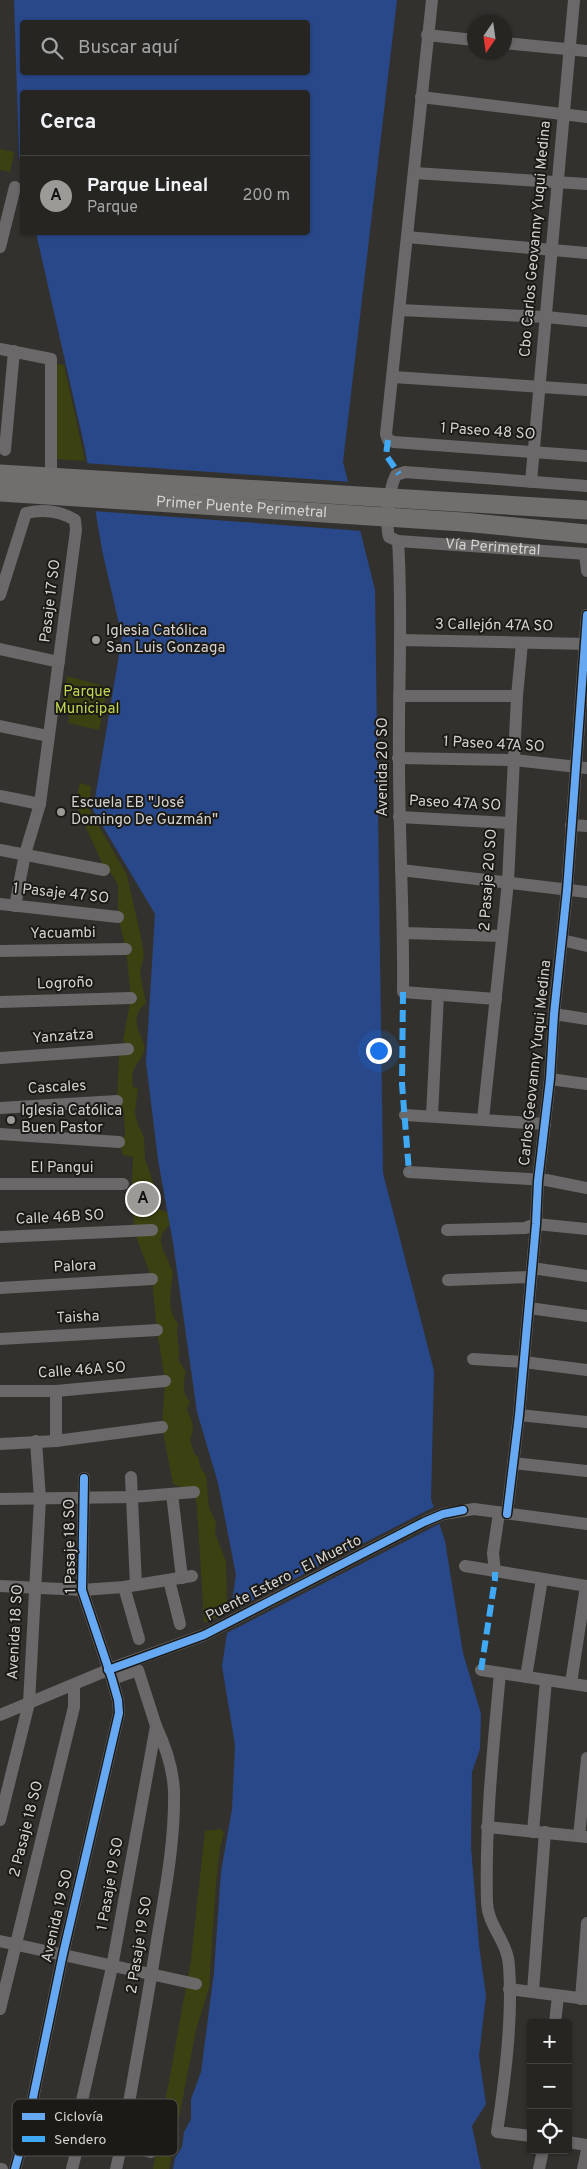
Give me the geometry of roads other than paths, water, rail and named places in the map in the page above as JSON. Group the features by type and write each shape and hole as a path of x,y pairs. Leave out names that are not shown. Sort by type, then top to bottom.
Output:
{"highway":[{"name":"Primer Puente Perimetral","path":"0,474 587,510"},
{"name":"Primer Puente Perimetral","path":"0,492 463,522"},
{"name":"Vía Perimetral","path":"463,522 587,534"}],"street":[{"path":"432,0 393,377 587,390"},
{"name":"Cbo Carlos Geovanny Yuqui Medina","path":"531,482 574,0"},
{"path":"427,35 467,39"},
{"path":"512,44 587,51"},
{"path":"421,97 563,116 587,117"},
{"path":"414,173 587,184"},
{"path":"0,247 15,187"},
{"path":"407,237 587,253"},
{"path":"400,310 546,316 587,321"},
{"path":"0,349 51,359 50,512"},
{"path":"5,450 14,352"},
{"name":"1 Paseo 48 SO","path":"393,377 386,434 388,440 394,442 587,456"},
{"path":"398,541 390,537 387,528 392,483 396,475 405,472 587,486"},
{"name":"Pasaje 17 SO","path":"0,595 26,512 66,514 75,520 76,530 40,804 25,854 15,906"},
{"name":"Vía Perimetral","path":"398,541 586,554"},
{"name":"Avenida 20 SO","path":"398,541 401,640 398,758 404,933 403,992 438,995"},
{"path":"586,554 587,571"},
{"name":"Carlos Geovanny Yuqui Medina","path":"495,1572 493,1553 513,1463 520,1415 538,1181 550,1079 571,825 581,767 587,615"},
{"name":"3 Callejón 47A SO","path":"401,640 586,644"},
{"name":"2 Pasaje 20 SO","path":"483,1119 508,882 517,696 522,644"},
{"path":"0,648 59,662"},
{"path":"399,696 517,696"},
{"path":"0,726 48,736"},
{"name":"1 Paseo 47A SO","path":"398,758 514,760 581,767"},
{"path":"0,796 40,804"},
{"name":"Paseo 47A SO","path":"399,817 510,823"},
{"path":"571,825 587,826"},
{"path":"0,850 104,870"},
{"path":"401,870 587,892"},
{"name":"1 Pasaje 47 SO","path":"0,904 118,917"},
{"path":"404,933 502,936"},
{"path":"562,940 587,946"},
{"name":"Yacuambi","path":"0,951 126,949"},
{"path":"432,1116 438,995 496,999"},
{"name":"Logroño","path":"0,1002 131,998"},
{"path":"554,1014 587,1019"},
{"name":"Yanzatza","path":"0,1058 128,1049"},
{"path":"550,1079 585,1084 587,1070"},
{"name":"Cascales","path":"0,1108 117,1101"},
{"path":"405,1115 545,1124"},
{"path":"0,1134 119,1142"},
{"path":"409,1172 546,1180 587,1188"},
{"name":"El Pangui","path":"0,1184 124,1184"},
{"path":"448,1230 525,1228 536,1224 587,1229"},
{"name":"Calle 46B SO","path":"0,1237 152,1230"},
{"path":"448,1280 531,1272 587,1276"},
{"name":"Palora","path":"0,1288 152,1279"},
{"path":"529,1308 587,1316"},
{"name":"Taisha","path":"0,1339 157,1330"},
{"path":"474,1360 524,1362 587,1370"},
{"name":"Calle 46A SO","path":"0,1391 56,1391 165,1381"},
{"path":"56,1391 56,1440"},
{"path":"520,1415 587,1422"},
{"path":"0,1444 56,1440 162,1427"},
{"name":"Avenida 18 SO","path":"0,1820 29,1703 40,1499 36,1441"},
{"path":"513,1463 587,1471"},
{"path":"131,1477 130,1586 139,1638"},
{"name":"1 Pasaje 18 SO","path":"84,1478 82,1590 112,1672"},
{"path":"0,1499 132,1497 194,1492"},
{"path":"172,1494 181,1578 180,1624"},
{"name":"Puente Estero - El Muerto","path":"112,1672 204,1636 424,1522 443,1514 474,1509 587,1524"},
{"path":"587,1518 587,1524"},
{"path":"465,1566 587,1586 570,1683"},
{"path":"0,1586 82,1590 130,1586 181,1578"},
{"path":"526,1677 542,1579"},
{"name":"1 Pasaje 19 SO","path":"85,2099 112,1967 156,1726 138,1670 112,1672"},
{"path":"481,1670 587,1686"},
{"path":"0,1715 112,1672"},
{"name":"Avenida 19 SO","path":"33,2099 63,1954 119,1713 112,1672"},
{"path":"500,1673 487,1827 488,1915 506,1951 509,1965 502,2100 497,2132 527,2136"},
{"path":"534,1991 546,1680"},
{"name":"2 Pasaje 18 SO","path":"0,2009 74,1707 74,1685"},
{"name":"2 Pasaje 19 SO","path":"130,2099 166,1886 174,1789 163,1740 156,1726"},
{"path":"487,1827 583,1837 587,1758"},
{"path":"509,1989 584,1999 587,1923"},
{"path":"0,1941 196,1984"},
{"path":"555,2019 558,1996"},
{"path":"572,2143 587,2145"},
{"path":"583,2169 587,2150"},
{"path":"539,2169 543,2154"},
{"name":"Avenida 19 SO","path":"15,2169 19,2156"},
{"name":"1 Pasaje 19 SO","path":"72,2169 74,2156"},
{"name":"2 Pasaje 19 SO","path":"116,2169 119,2156"}],"water":[{"path":"14,0 397,0 343,462 375,590 383,1173 434,1371 431,1499 445,1541 463,1653 481,1714 480,1749 472,1772 471,1847 479,1945 486,1996 479,2056 486,2104 472,2126 481,2169 173,2169 175,2158 182,2147 184,2132 191,2119 191,2099 201,2072 214,1972 221,1872 232,1809 235,1745 222,1666 236,1575 218,1483 197,1412 173,1243 158,1160 146,1062 155,914 93,810 122,637 102,550 85,449 36,235 310,235 310,90 20,90 20,161"}],"place":[{"name":"Iglesia Católica San Luis Gonzaga","path":"96,640"},
{"name":"Escuela EB \"José Domingo De Guzmán\"","path":"61,812"},
{"name":"Iglesia Católica Buen Pastor","path":"11,1120"},
{"name":"Parque Lineal","path":"143,1199"}],"park label":[{"name":"Parque Municipal","path":"87,700"}]}
